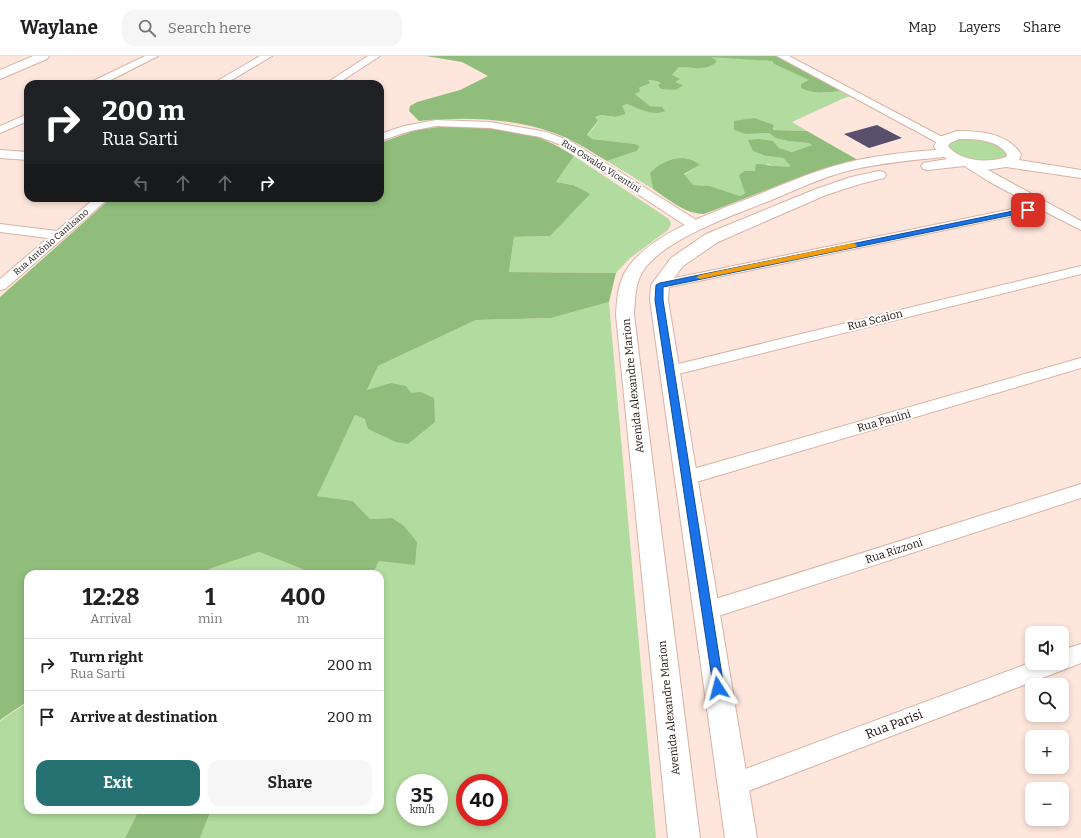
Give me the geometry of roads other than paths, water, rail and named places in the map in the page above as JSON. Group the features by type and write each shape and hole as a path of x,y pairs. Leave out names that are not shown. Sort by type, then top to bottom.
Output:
{"street":[{"path":"0,67 26,56"},
{"path":"0,75 43,56"},
{"path":"103,80 153,56"},
{"path":"224,80 267,56"},
{"path":"336,80 375,56"},
{"path":"782,56 955,155 990,172 1044,206 1081,226"},
{"path":"0,130 24,118"},
{"name":"Rua Osvaldo Vicentini","path":"386,133 422,124 452,123 507,127 543,134 568,144 696,226"},
{"path":"955,155 958,135 982,137 1004,144 1011,149 1011,159"},
{"path":"0,154 24,156"},
{"path":"741,838 659,300 660,285 677,262 712,238 821,192 856,180 906,169 955,155"},
{"name":"Avenida Alexandre Marion","path":"684,838 625,315 628,286 636,268 646,258 661,246 696,226 831,171 892,158 955,155"},
{"path":"1011,159 1081,174"},
{"path":"990,172 1011,159 1081,163"},
{"name":"Rua Antônio Cantisano","path":"0,286 98,202"},
{"path":"660,285 1044,206"},
{"path":"0,228 59,235"},
{"name":"Rua Scaion","path":"670,371 1081,270"},
{"name":"Rua Panini","path":"686,478 1081,363"},
{"name":"Rua Rizzoni","path":"706,611 1081,491"},
{"path":"1069,657 1081,653"},
{"name":"Rua Parisi","path":"733,785 1037,670"}]}
